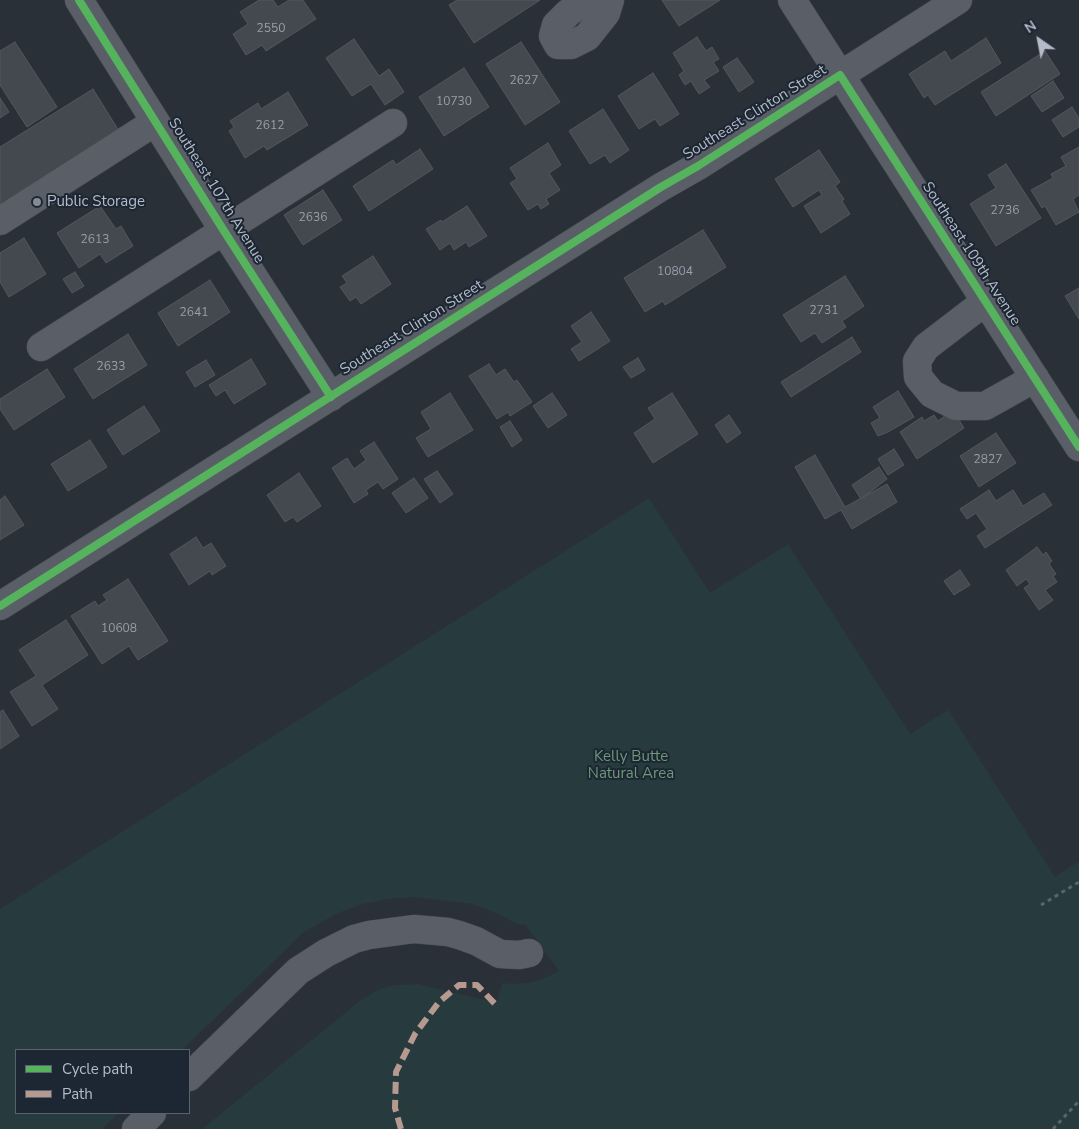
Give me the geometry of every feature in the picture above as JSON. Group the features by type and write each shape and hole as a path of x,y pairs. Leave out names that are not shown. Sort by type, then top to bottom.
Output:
{"street":[{"name":"Southeast 107th Avenue","path":"79,0 330,397"},
{"path":"586,0 556,24 553,36 558,45 571,45 588,37 606,13 610,0"},
{"name":"Southeast 109th Avenue","path":"792,0 1079,447"},
{"name":"Southeast Clinton Street","path":"0,606 958,0"},
{"path":"0,221 155,122"},
{"path":"41,347 393,123"},
{"path":"986,301 926,347 917,360 918,377 932,394 956,406 986,406 1035,378"},
{"path":"190,1076 298,971 326,952 354,939 414,929 448,932 459,935 476,941 500,954 519,955 529,953"},
{"path":"136,1129 151,1114"}],"path":[{"path":"1041,905 1079,882"},
{"path":"1053,1129 1079,1101"}],"green space":[{"name":"Kelly Butte Natural Area","path":"649,498 710,593 788,544 910,734 948,710 1055,877 1079,861 1079,1129 202,1129 361,1000 380,989 396,985 418,984 497,1003 502,983 533,982 559,971 525,924 519,925 501,915 472,904 414,897 362,904 338,913 304,932 183,1049 15,1049 15,1114 118,1114 102,1129 0,1129 0,909"}],"building":[{"path":"259,0 273,0 278,7 289,0 303,0 316,19 266,51 262,45 246,55 233,34 248,24 240,12"},
{"path":"457,0 540,0 474,43 449,5"},
{"path":"662,0 720,0 679,26"},
{"path":"697,37 706,51 712,47 719,59 713,62 719,71 704,80 710,87 699,94 691,81 685,85 679,75 684,71 673,53"},
{"path":"986,38 1001,63 935,105 928,95 924,98 909,74 945,51 951,61"},
{"path":"354,39 379,76 389,69 404,92 385,105 371,84 352,96 326,58"},
{"path":"15,42 57,107 27,127 0,85 0,51"},
{"path":"521,42 560,102 525,125 486,64"},
{"path":"1045,51 1060,74 996,116 981,92"},
{"path":"737,58 754,82 739,92 723,67"},
{"path":"464,68 489,107 444,136 419,97"},
{"path":"653,73 679,114 660,126 655,119 639,129 618,96"},
{"path":"1053,81 1064,98 1042,112 1031,96"},
{"path":"93,89 119,131 0,206 0,147"},
{"path":"288,92 308,125 267,150 264,146 245,158 229,131 234,127 230,121 258,103 261,109"},
{"path":"0,98 9,112 0,118"},
{"path":"1072,107 1079,118 1079,127 1063,137 1052,120"},
{"path":"603,109 629,150 610,163 605,155 590,164 569,131"},
{"path":"548,143 561,165 549,173 560,190 546,199 549,204 541,209 538,204 528,210 510,183 517,179 510,168"},
{"path":"1079,147 1079,195 1073,199 1079,212 1056,225 1045,206 1042,208 1031,190 1053,178 1051,174 1066,166 1061,157"},
{"path":"420,149 433,169 369,211 353,186 393,160 396,165"},
{"path":"819,150 840,182 835,186 844,199 842,201 850,214 821,233 804,206 822,195 819,190 793,207 775,179"},
{"path":"1006,164 1041,218 996,246 970,204 996,188 988,175"},
{"path":"323,190 342,220 303,245 284,215"},
{"path":"100,206 116,229 121,226 133,246 106,263 100,254 79,268 57,233"},
{"path":"467,206 487,236 469,247 466,242 454,250 450,243 440,250 426,229 441,220 442,222"},
{"path":"703,230 726,267 665,305 663,301 645,312 624,278"},
{"path":"24,238 46,274 9,297 0,282 0,253"},
{"path":"373,256 391,284 361,304 356,297 350,301 340,287 347,283 342,276"},
{"path":"75,272 84,286 72,293 63,279"},
{"path":"845,276 864,306 842,321 846,327 822,343 815,333 801,342 783,315"},
{"path":"210,280 230,312 178,346 158,313"},
{"path":"1079,288 1079,319 1065,296"},
{"path":"591,312 610,341 579,361 571,349 582,342 571,326"},
{"path":"128,334 147,365 93,399 74,369"},
{"path":"852,337 861,352 791,397 781,382"},
{"path":"638,358 645,370 631,378 623,367"},
{"path":"251,359 266,384 234,404 225,390 216,396 209,385"},
{"path":"206,360 215,375 195,387 186,372"},
{"path":"489,364 496,375 505,369 514,382 517,380 532,402 510,416 508,412 497,419 469,376"},
{"path":"47,369 65,397 14,430 0,409 0,399"},
{"path":"898,391 914,417 878,436 871,423 880,418 873,407"},
{"path":"450,393 473,430 428,457 416,438 431,429 421,412"},
{"path":"552,393 567,415 548,428 533,406"},
{"path":"672,393 698,434 653,463 634,433 655,419 648,408"},
{"path":"144,406 160,431 123,455 107,430"},
{"path":"953,410 964,428 917,459 900,432 922,417 924,421 934,415 938,421"},
{"path":"729,415 741,433 727,443 715,425"},
{"path":"510,421 522,440 512,447 500,427"},
{"path":"996,433 1016,463 979,487 960,456"},
{"path":"90,440 107,467 68,491 51,464"},
{"path":"374,442 398,479 383,489 378,482 366,490 368,494 354,503 332,468 347,458 354,469 366,460 360,451"},
{"path":"894,449 904,465 888,475 878,459"},
{"path":"815,455 845,507 887,484 897,502 852,529 841,510 825,519 795,467"},
{"path":"879,467 887,479 861,499 852,485"},
{"path":"437,471 453,494 440,503 424,479"},
{"path":"299,473 321,506 297,522 293,517 285,522 267,495"},
{"path":"414,478 428,498 406,513 392,493"},
{"path":"989,490 996,501 1013,490 1023,506 1044,493 1052,505 985,548 977,536 987,529 976,513 967,519 960,509"},
{"path":"5,496 24,525 0,540 0,500"},
{"path":"196,537 203,548 211,543 226,566 212,575 210,571 189,585 170,554"},
{"path":"1037,547 1043,555 1046,552 1052,561 1049,564 1056,574 1053,576 1057,582 1045,590 1053,600 1039,610 1024,588 1030,584 1026,579 1017,586 1006,570"},
{"path":"960,570 970,585 954,595 944,581"},
{"path":"128,579 168,641 138,660 129,646 102,664 71,616 95,601 98,606 107,600 103,595"},
{"path":"66,620 88,655 42,685 58,709 32,726 10,692 36,676 19,650"},
{"path":"3,710 19,736 0,749 0,712"}],"marked path":[{"path":"401,1129 395,1108 396,1072 415,1034 439,1002 459,985 477,985 496,1005"}],"cycle path":[{"path":"79,0 331,397"},
{"path":"0,606 840,75 1079,447"}],"place":[{"name":"Public Storage","path":"37,202"}]}
